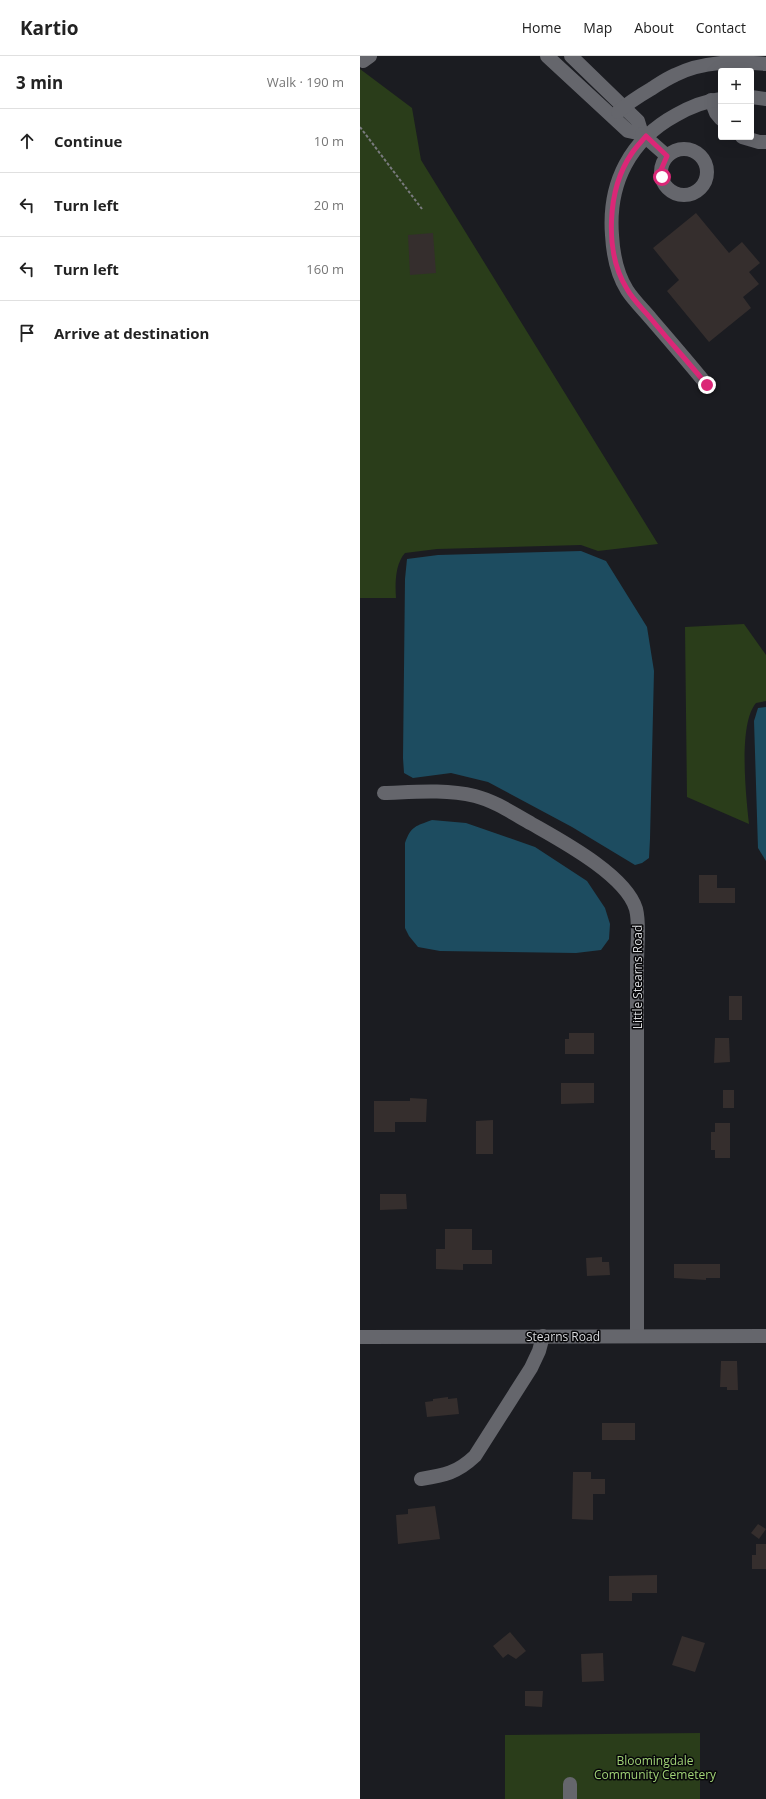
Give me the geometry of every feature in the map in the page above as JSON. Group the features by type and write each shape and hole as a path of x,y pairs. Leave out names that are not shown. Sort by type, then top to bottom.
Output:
{"street":[{"path":"547,56 628,131 644,135"},
{"path":"571,56 624,106 638,121 644,135 667,156"},
{"path":"612,117 624,106 675,75 699,66 722,62 766,64"},
{"path":"754,97 766,99"},
{"path":"707,385 627,290 617,267 612,247 611,221 614,199 620,176 631,153 644,135 682,111 716,99 716,113 718,115"},
{"path":"752,140 766,142"},
{"name":"Little Stearns Road","path":"384,793 462,793 477,796 499,805 566,843 601,868 618,883 631,898 636,908 637,1336"},
{"path":"421,1480 447,1475 464,1466 475,1456 531,1368 539,1351 543,1336"},
{"name":"Stearns Road","path":"360,1338 766,1336"},
{"path":"570,1784 570,1799"}],"path":[{"path":"360,127 422,209"}],"green space":[{"path":"360,69 412,108 421,160 658,544 598,551 581,545 437,549 405,553 397,568 396,598 360,598"},
{"path":"744,624 766,655 766,701 756,703 750,713 745,743 745,779 749,824 687,797 685,627"},
{"name":"Bloomingdale Community Cemetery","path":"700,1733 700,1799 505,1799 505,1735"}],"water":[{"path":"581,551 606,561 647,627 654,671 650,839 649,858 642,863 635,865 572,827 488,782 451,773 413,778 404,773 405,579 407,559 438,555"},
{"path":"766,707 766,861 758,848 754,721 758,708"},
{"path":"432,820 466,823 535,847 587,881 605,908 610,924 609,939 601,950 576,953 440,951 418,947 409,936 405,928 405,843 415,827"}],"building":[{"path":"696,213 729,253 742,242 760,263 749,272 759,284 743,297 751,308 709,342 667,291 679,280 653,248"},
{"path":"433,233 436,273 410,275 408,235"},
{"path":"699,875 717,875 717,888 735,888 735,903 699,903"},
{"path":"729,996 742,996 742,1020 729,1020"},
{"path":"569,1033 594,1033 594,1054 565,1054 565,1039 569,1039"},
{"path":"715,1038 729,1038 730,1062 714,1063"},
{"path":"561,1083 594,1083 594,1103 561,1104"},
{"path":"723,1090 734,1090 734,1108 723,1108"},
{"path":"410,1098 427,1099 426,1122 395,1122 395,1132 374,1132 374,1101 410,1101"},
{"path":"493,1120 493,1154 476,1154 476,1121"},
{"path":"715,1123 730,1123 730,1158 715,1158 715,1150 711,1150 711,1132 715,1132"},
{"path":"380,1194 406,1194 407,1209 380,1210"},
{"path":"445,1229 472,1229 472,1250 492,1250 492,1264 463,1264 463,1270 436,1269 436,1249 445,1249"},
{"path":"602,1257 602,1262 609,1262 610,1275 587,1276 586,1258"},
{"path":"674,1264 720,1264 720,1278 706,1278 706,1280 674,1278"},
{"path":"721,1361 737,1361 738,1390 727,1390 727,1387 720,1387"},
{"path":"448,1397 448,1399 457,1398 459,1414 427,1417 425,1402 433,1401 433,1399"},
{"path":"602,1423 635,1423 635,1440 602,1440"},
{"path":"573,1472 591,1472 591,1479 605,1479 605,1494 593,1494 593,1520 572,1519"},
{"path":"435,1506 440,1539 398,1544 396,1515 408,1514 408,1509"},
{"path":"758,1524 766,1529 759,1539 751,1533"},
{"path":"756,1544 766,1544 766,1569 752,1569 752,1555 756,1555"},
{"path":"657,1575 657,1593 632,1593 632,1601 609,1601 609,1576"},
{"path":"510,1632 526,1651 516,1659 508,1654 503,1658 493,1646"},
{"path":"682,1636 705,1643 695,1672 672,1665"},
{"path":"603,1653 604,1681 582,1682 581,1654"},
{"path":"525,1691 543,1691 542,1707 525,1706"}],"route":[{"path":"662,177 661,170 663,162 667,156 646,136 631,153 620,176 614,199 611,221 612,247 617,267 627,290 707,385"}]}
